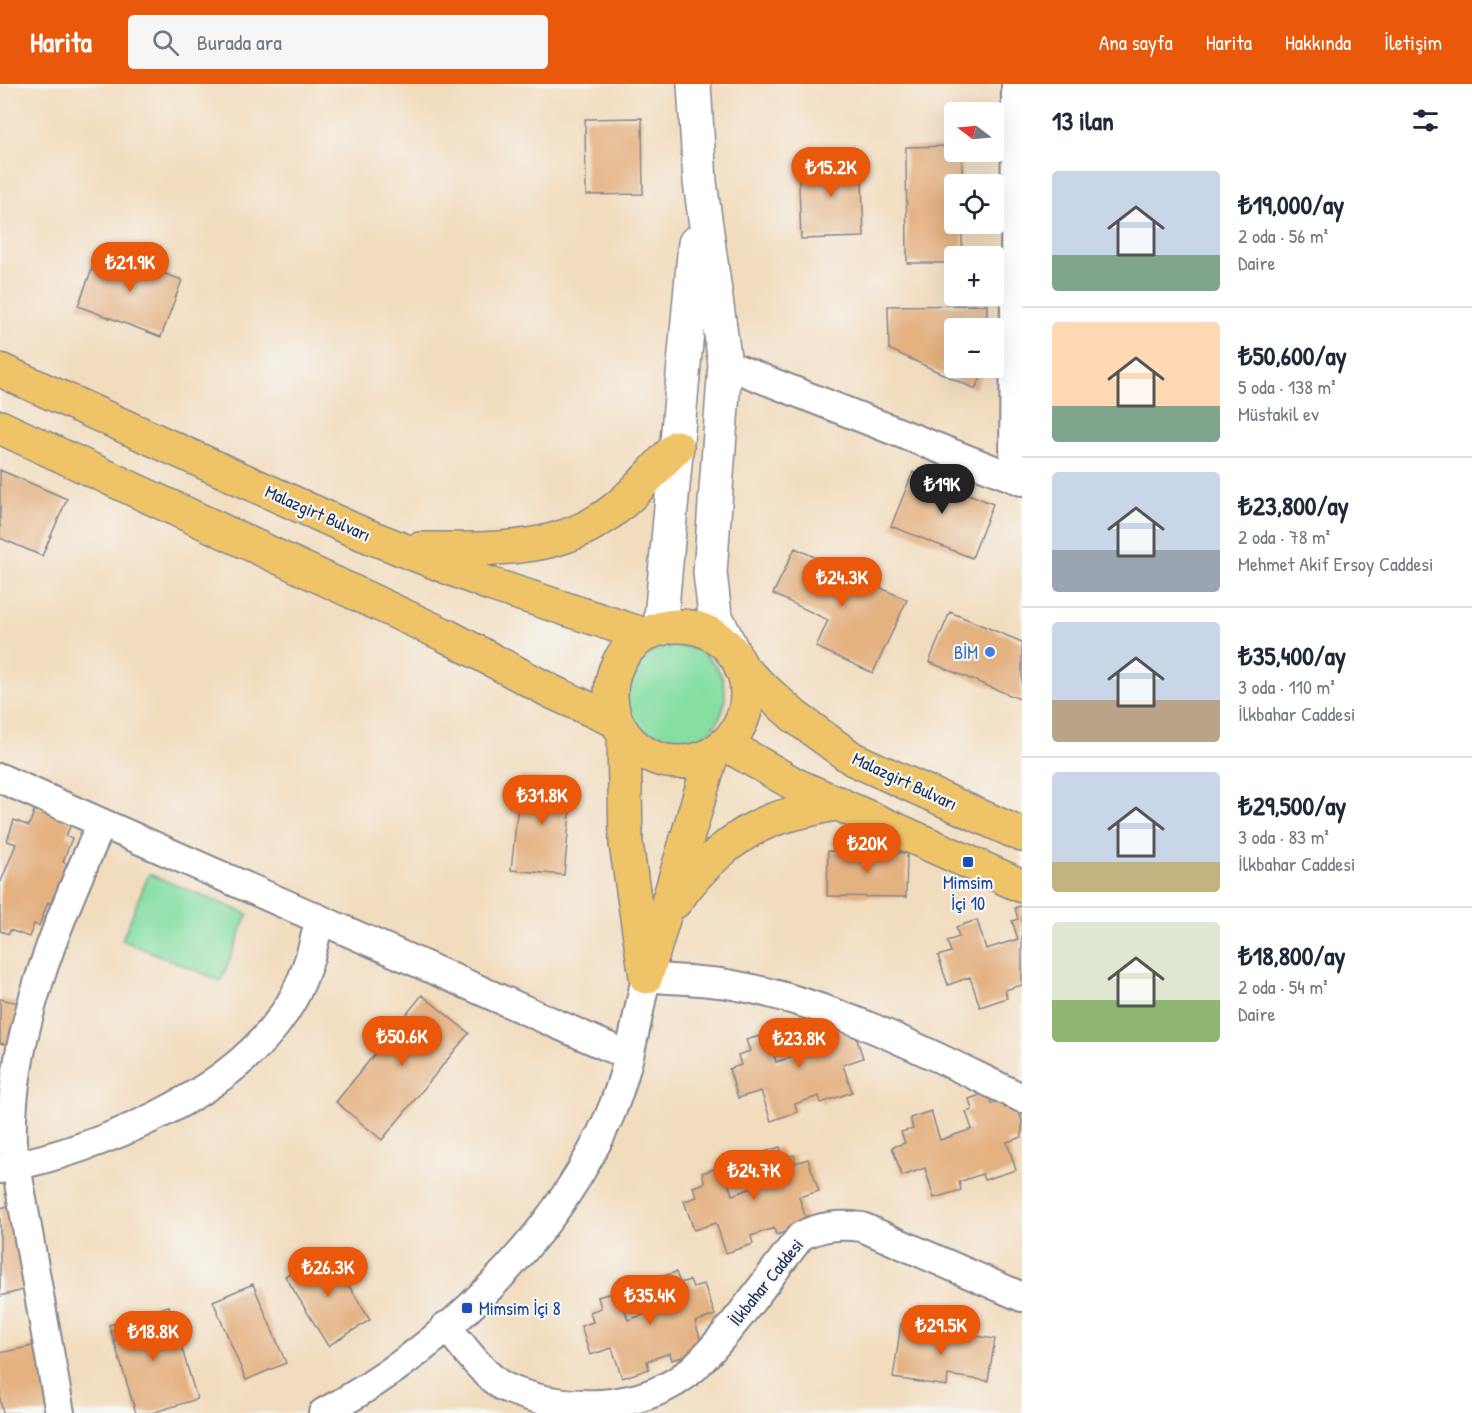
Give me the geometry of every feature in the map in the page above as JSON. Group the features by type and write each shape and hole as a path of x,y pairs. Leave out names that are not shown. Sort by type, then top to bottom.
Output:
{"highway":[{"name":"Malazgirt Bulvarı","path":"0,370 148,434 263,490 401,549 490,584 653,632"},
{"path":"0,427 447,636 620,728 635,747 664,761 697,760 719,749"},
{"path":"401,549 498,549 549,542 571,534 614,510 677,447"},
{"path":"676,626 709,633 737,661 746,700 743,717 719,749 646,977 627,844 620,728 611,688 614,672 621,658 653,632 676,626"},
{"name":"Malazgirt Bulvarı","path":"737,661 794,716 853,759 1022,835"},
{"path":"719,749 1022,886"},
{"path":"665,915 703,868 742,836 775,819 839,803"}],"street":[{"path":"694,84 700,182 725,364 710,573 716,615 737,661"},
{"path":"725,364 1018,480 1016,84"},
{"path":"653,632 677,447 700,182"},
{"path":"0,778 629,1056"},
{"path":"60,1413 8,1168 12,1143 11,1112 26,1032 61,920 102,823"},
{"path":"8,1168 93,1143 146,1121 183,1100 237,1064 270,1032 297,992 307,969 320,919"},
{"path":"323,1413 368,1386 447,1326 503,1271 570,1190 609,1116 629,1056 646,977 730,984 812,1004 884,1032 1022,1098"},
{"name":"İlkbahar Caddesi","path":"447,1326 484,1371 502,1386 542,1406 584,1412 639,1401 676,1383 709,1351 801,1236 822,1227 848,1225 862,1227 1022,1297"}],"green space":[{"path":"676,646 695,650 710,661 721,676 725,695 721,714 710,729 695,740 676,744 657,740 642,729 631,714 627,695 631,676 642,661 657,650"},
{"path":"149,874 248,914 221,981 122,940"}],"building":[{"path":"642,118 643,194 586,195 585,119"},
{"path":"944,146 944,162 962,162 962,174 944,174 944,234 962,234 962,246 944,246 944,263 907,263 906,147"},
{"path":"861,157 864,237 801,239 798,159"},
{"path":"99,250 182,280 161,337 78,306"},
{"path":"888,306 987,306 987,318 944,318 944,375 889,349"},
{"path":"951,378 981,378 975,389"},
{"path":"0,470 67,499 42,556 0,538"},
{"path":"913,472 993,504 972,558 891,526"},
{"path":"795,548 907,600 873,673 816,647 828,620 773,594"},
{"path":"950,612 1022,642 1022,700 929,662"},
{"path":"521,777 573,782 564,875 511,870"},
{"path":"36,805 72,822 66,836 72,838 63,862 73,866 58,906 48,902 39,926 34,924 29,937 10,930 9,934 0,931 0,884 16,844 7,841 14,820 29,826"},
{"path":"828,851 907,853 906,897 827,896"},
{"path":"1022,905 1022,985 1005,990 1007,998 980,1007 970,977 948,985 938,956 951,952 947,941 959,937 956,927 977,920 986,949 1018,939 1012,921 1018,919 1015,908"},
{"path":"422,995 469,1033 382,1140 336,1102"},
{"path":"0,999 19,1003 11,1046 0,1043"},
{"path":"824,1015 828,1026 838,1023 853,1027 863,1058 843,1065 852,1092 821,1103 819,1096 795,1104 797,1112 771,1121 761,1091 738,1098 729,1069 741,1065 738,1055 750,1051 746,1040 767,1034 776,1062 808,1052 802,1034 809,1032 805,1021"},
{"path":"988,1092 992,1104 1002,1100 1005,1108 1016,1104 1022,1121 1022,1137 1007,1142 1016,1170 984,1180 982,1174 959,1182 961,1190 934,1198 925,1168 902,1176 892,1147 905,1143 901,1132 913,1129 910,1118 931,1111 940,1140 972,1129 966,1112 972,1110 969,1099"},
{"path":"780,1147 784,1158 794,1155 796,1163 808,1159 819,1191 799,1197 808,1225 776,1235 774,1228 751,1236 753,1244 726,1253 716,1223 694,1230 684,1201 697,1197 693,1187 705,1183 702,1173 723,1166 732,1195 764,1184 758,1166 764,1164 761,1153"},
{"path":"15,1204 35,1287 0,1296 0,1208"},
{"path":"327,1250 370,1320 328,1346 285,1276"},
{"path":"676,1272 680,1283 690,1280 693,1287 704,1284 715,1315 695,1322 704,1350 672,1360 670,1353 647,1361 649,1369 622,1378 612,1348 590,1355 581,1326 593,1322 590,1312 601,1308 598,1297 619,1291 628,1320 660,1309 654,1291 660,1289 657,1278"},
{"path":"253,1284 286,1363 246,1380 213,1301"},
{"path":"169,1306 197,1399 152,1413 136,1413 109,1325"},
{"path":"901,1324 995,1339 988,1381 948,1375 947,1386 893,1378"},
{"path":"42,1344 57,1413 3,1413 0,1399 0,1353"}],"place":[{"name":"BİM","path":"990,652"},
{"name":"Mimsim İçi 10","path":"968,862"},
{"name":"Mimsim İçi 8","path":"467,1308"}]}
